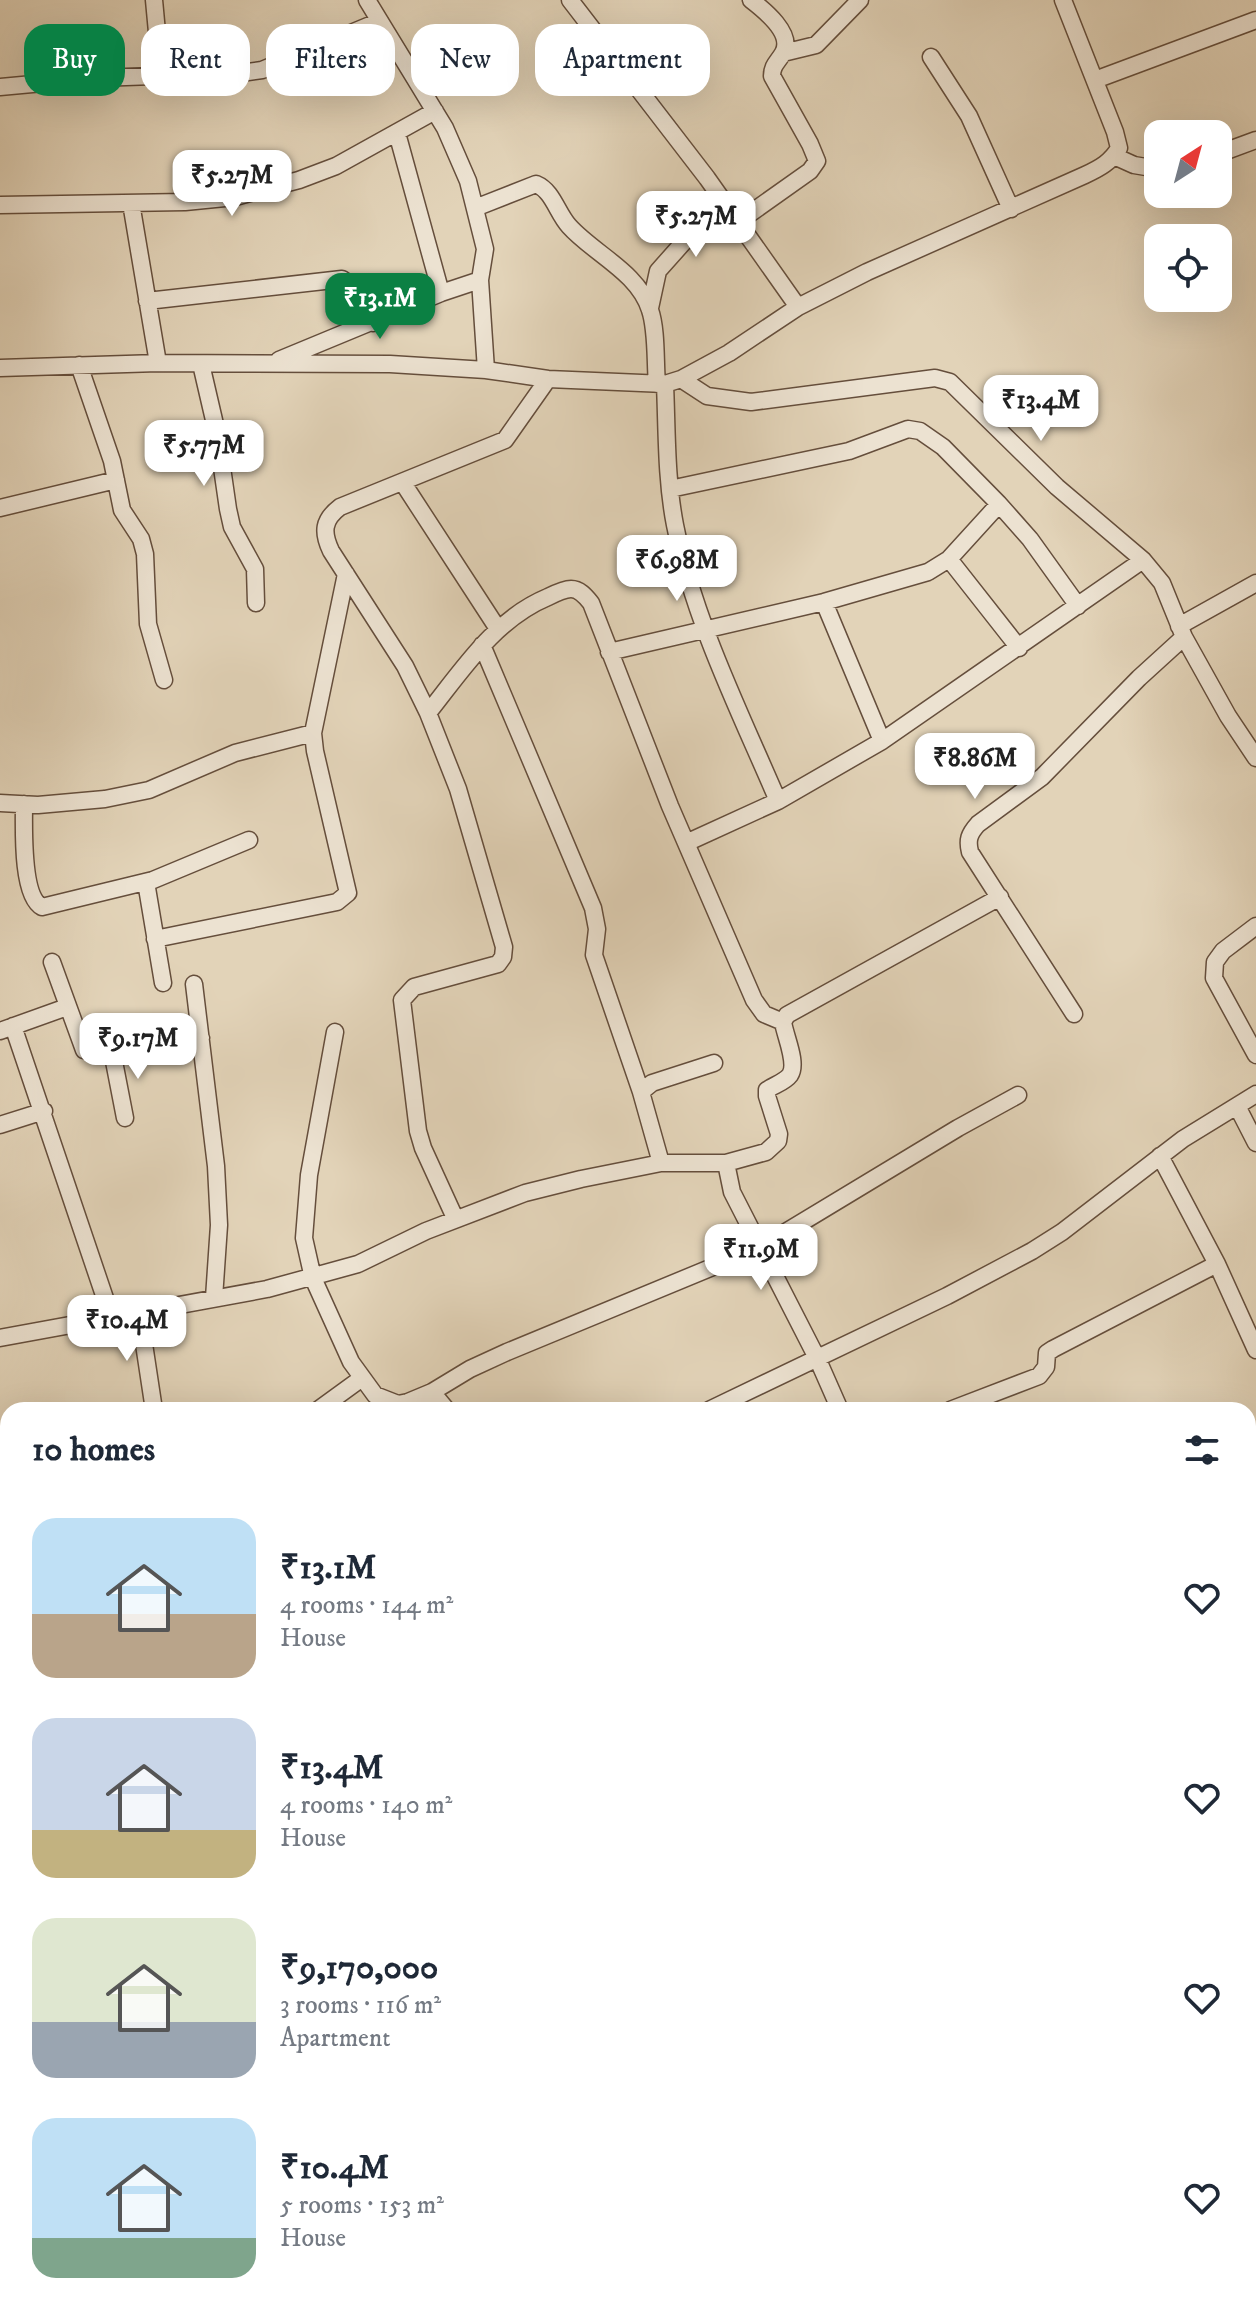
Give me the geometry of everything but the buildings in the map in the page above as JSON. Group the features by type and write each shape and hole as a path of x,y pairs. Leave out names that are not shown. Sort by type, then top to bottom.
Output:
{"street":[{"path":"154,0 156,24"},
{"path":"367,0 435,111 468,181 485,249 480,280 486,370"},
{"path":"570,0 722,199 798,307"},
{"path":"738,222 810,171 817,161 772,76 772,68 783,53 785,41 779,27 751,0"},
{"path":"783,53 816,45 860,0"},
{"path":"667,382 729,353 798,307 867,272 1095,170 1114,156 1119,148 1117,140 1063,0"},
{"path":"1095,80 1256,20"},
{"path":"250,72 262,70 380,21"},
{"path":"931,57 969,116 1011,209"},
{"path":"0,87 141,76"},
{"path":"0,205 185,202 235,197 299,180 336,166 435,111"},
{"path":"397,133 441,293"},
{"path":"1232,149 1256,140"},
{"path":"1114,156 1144,167"},
{"path":"475,208 536,184 543,187 570,227 634,284 650,308 667,382 670,489 681,554 706,631 778,801"},
{"path":"650,308 658,271 722,199"},
{"path":"131,203 158,363"},
{"path":"147,301 342,279 361,293 373,323"},
{"path":"267,365 480,280"},
{"path":"0,368 158,363 390,364 486,370 548,379 667,382 707,396 751,402 935,378 950,382 1057,487 1143,560 1162,583 1181,632 1228,716 1256,758"},
{"path":"201,364 217,433 232,527 255,569 256,603"},
{"path":"79,365 116,480 122,510 141,539 145,554 148,624 164,680"},
{"path":"455,1218 418,1131 402,1000 414,987 498,964 504,947 458,789 428,713 405,666 325,537 324,528 330,515 340,507 505,440 548,379"},
{"path":"670,489 849,451 908,429 920,431 937,442 999,504 1030,539 1078,606"},
{"path":"0,508 116,480"},
{"path":"403,483 498,629"},
{"path":"609,652 824,602 928,572 949,559 999,504"},
{"path":"949,559 1019,648"},
{"path":"686,843 778,801 882,741 1143,560"},
{"path":"155,939 337,902 348,893 313,733 346,574"},
{"path":"1074,1014 970,852 970,832 1042,777 1181,632 1256,583"},
{"path":"428,713 498,629 542,599 572,589 584,594 591,603 686,843 754,1000 764,1014 783,1022"},
{"path":"824,602 882,741"},
{"path":"482,645 593,908 597,929 594,955 641,1092 661,1163"},
{"path":"0,803 105,799 149,790 235,753 313,733"},
{"path":"24,804 25,866 36,904 42,907 146,882 249,840"},
{"path":"146,882 163,983"},
{"path":"783,1022 793,1010 1000,897"},
{"path":"1256,926 1223,951 1215,962 1214,978 1256,1055"},
{"path":"52,962 84,1050 97,1053 201,1038"},
{"path":"194,984 212,1124 219,1225 214,1298"},
{"path":"67,1007 6,1029 44,1111 111,1316"},
{"path":"0,1338 313,1278 358,1264 455,1218 525,1193 661,1163 726,1163 766,1152 778,1141 779,1134 767,1090 791,1072 783,1022"},
{"path":"335,1032 309,1175 304,1238 313,1278 351,1362 375,1395 393,1402"},
{"path":"112,1051 125,1118"},
{"path":"641,1092 652,1083 714,1063"},
{"path":"726,1402 818,1360 1032,1251 1062,1232 1160,1156 1256,1094"},
{"path":"404,1402 432,1392 470,1369 507,1352 761,1247 1018,1095"},
{"path":"1237,1106 1256,1143"},
{"path":"0,1125 44,1111"},
{"path":"1160,1156 1217,1264 1256,1350"},
{"path":"726,1163 732,1192 836,1402"},
{"path":"971,1402 1039,1376 1046,1367 1047,1353 1053,1349 1217,1264"},
{"path":"139,1311 153,1402"},
{"path":"329,1402 362,1378"},
{"path":"432,1392 440,1402"},
{"path":"0,1577 0,1590"}]}
